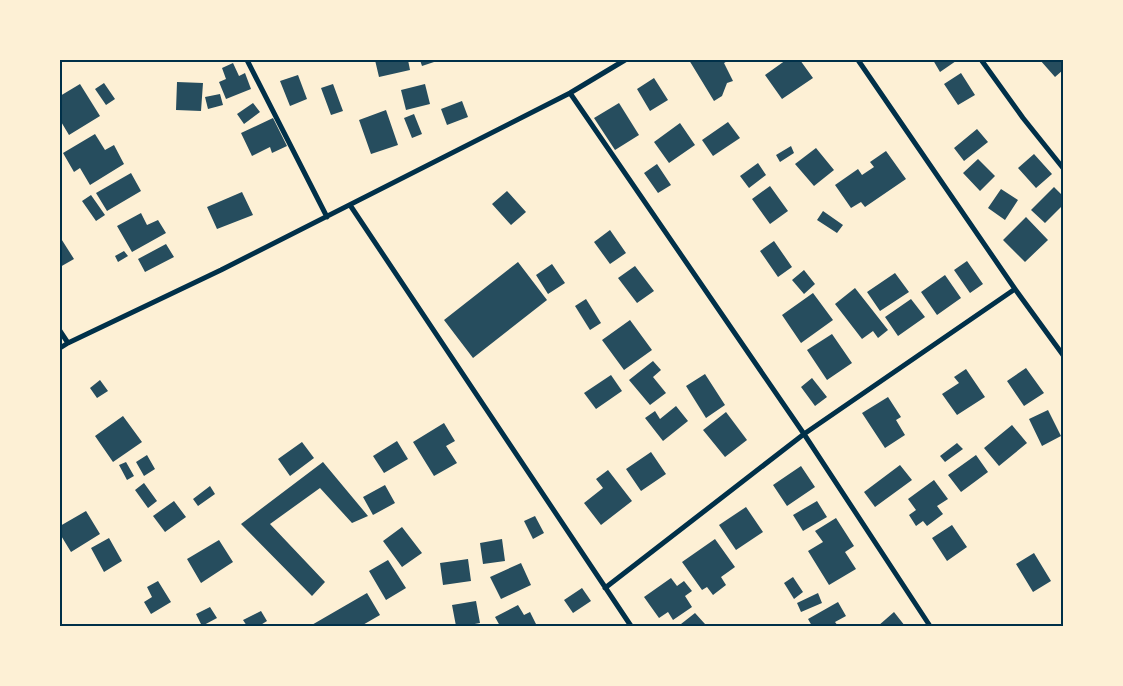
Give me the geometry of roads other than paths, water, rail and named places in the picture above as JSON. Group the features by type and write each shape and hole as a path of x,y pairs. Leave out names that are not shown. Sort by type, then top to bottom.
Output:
{"street":[{"path":"247,60 327,216"},
{"path":"60,348 68,342 221,270 570,93 625,60"},
{"path":"858,60 1015,289 1063,355"},
{"path":"982,62 1063,168"},
{"path":"570,93 804,434 930,626"},
{"path":"350,205 631,626"},
{"path":"605,588 804,434 1015,289"},
{"path":"60,331 68,342"}]}
